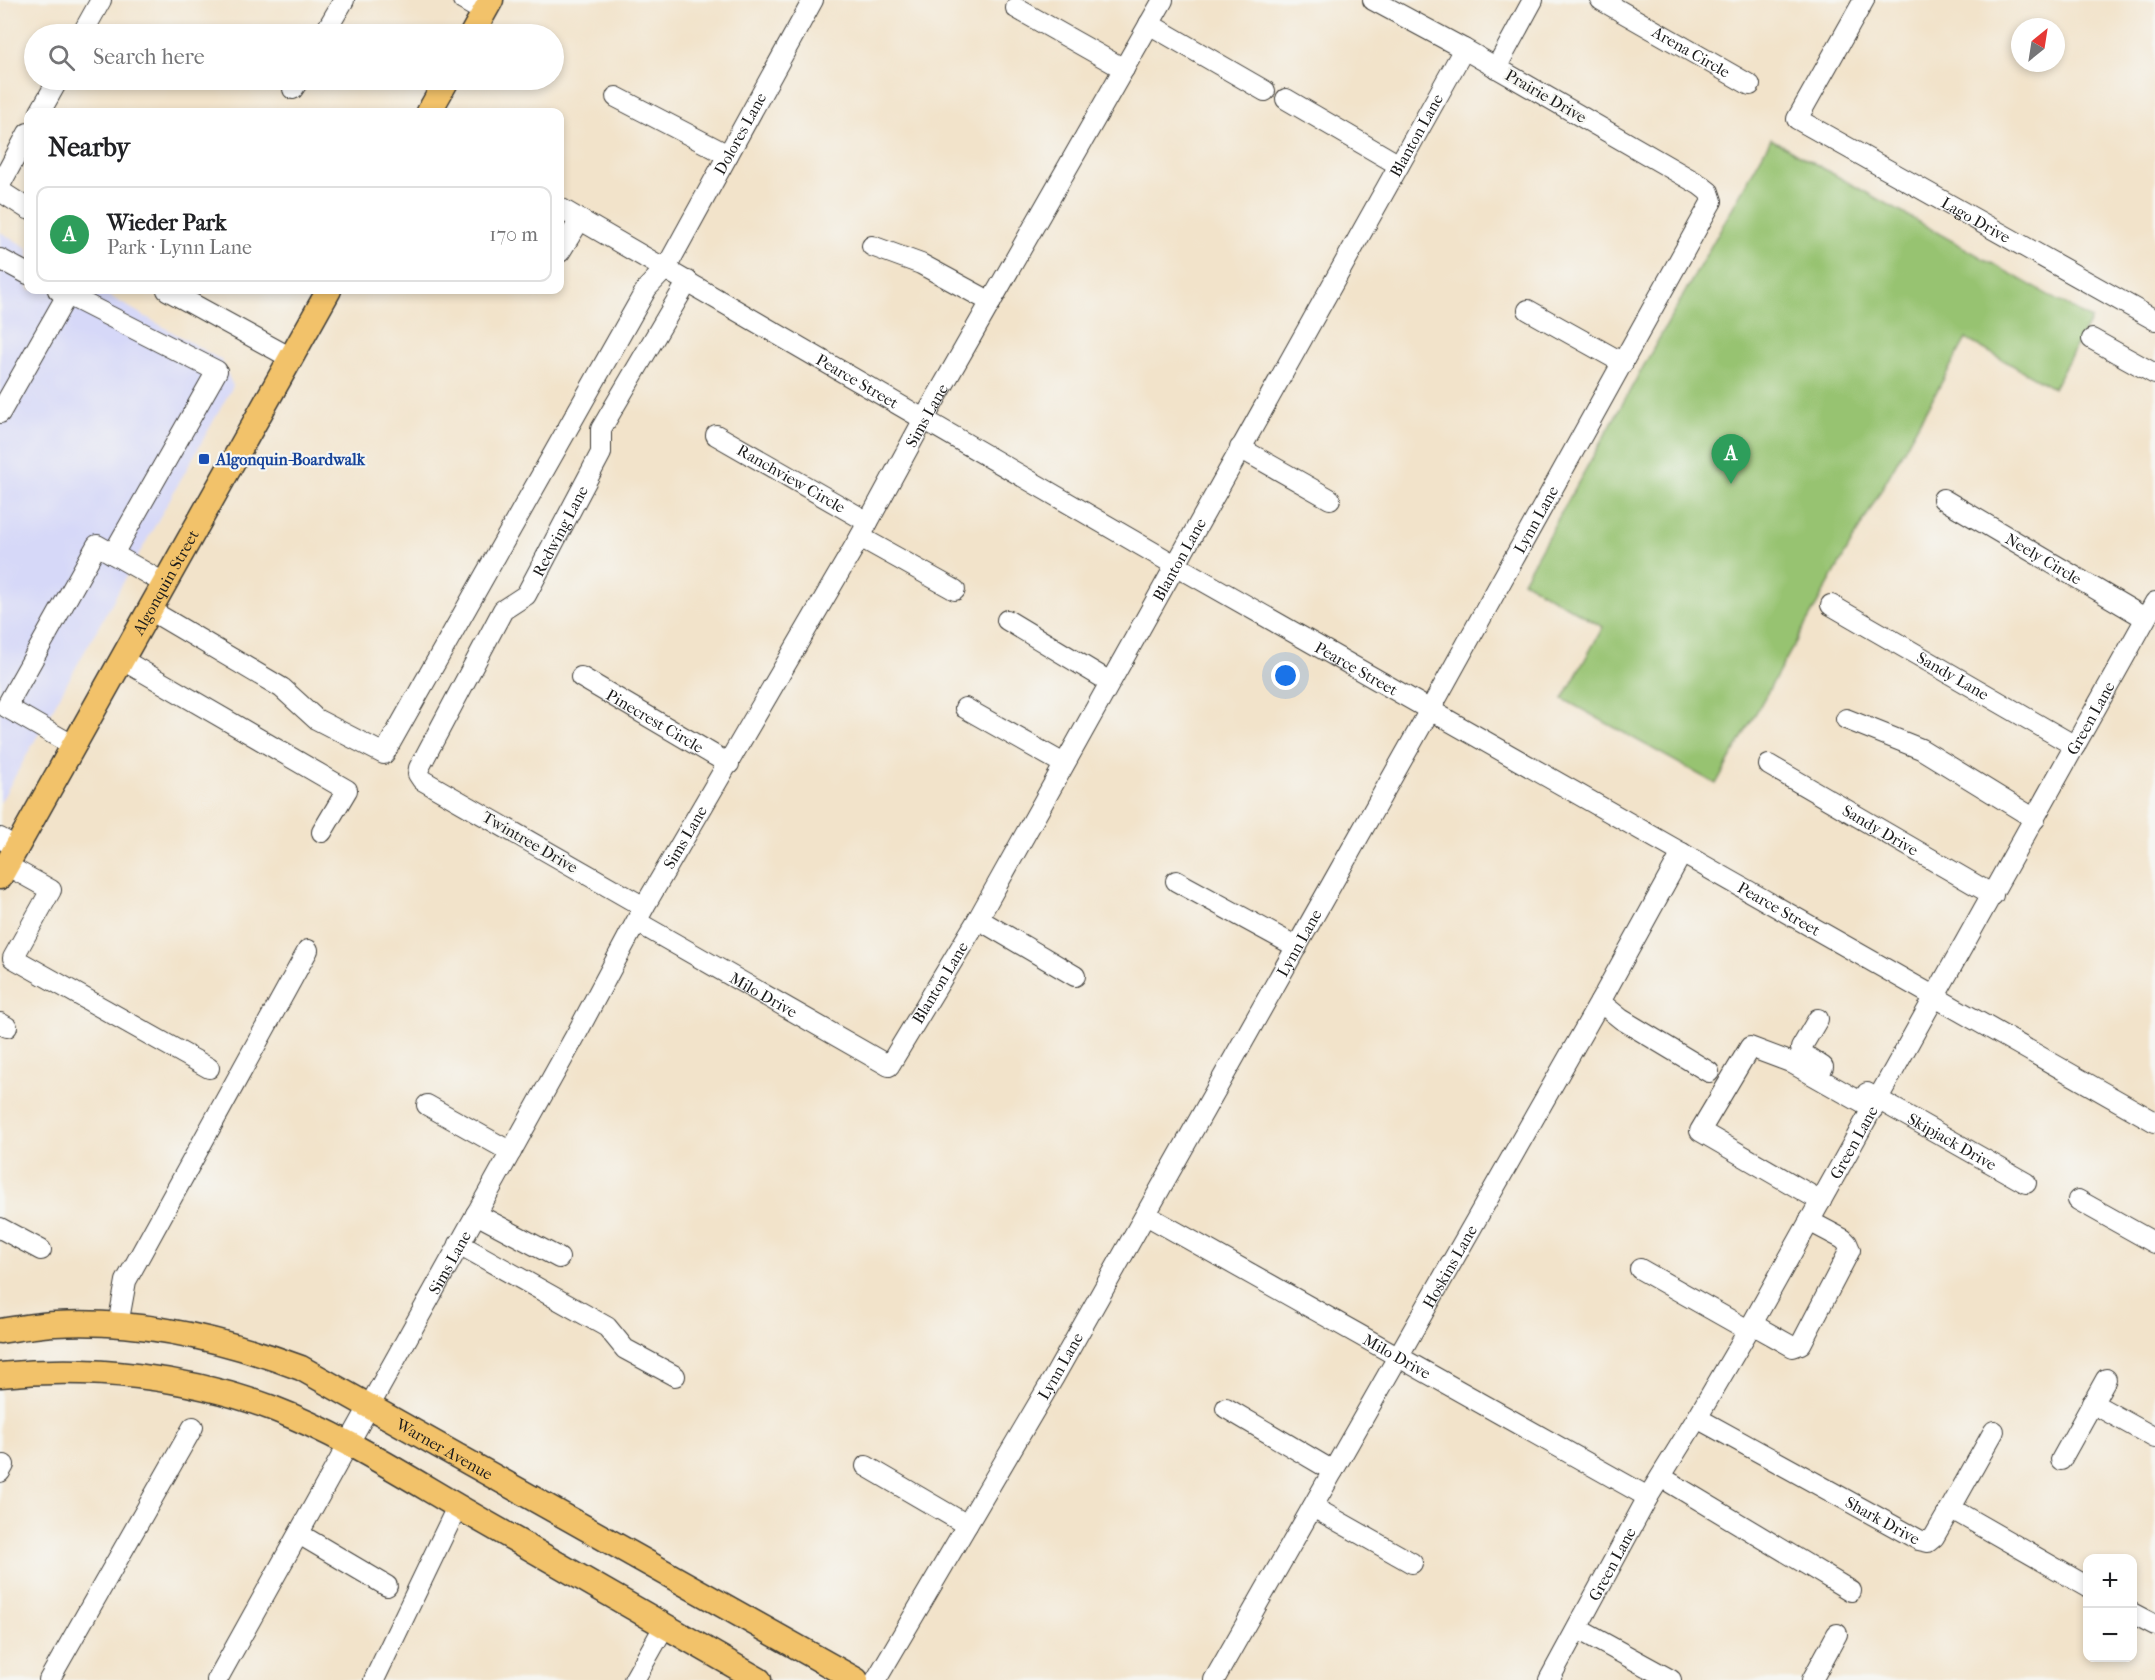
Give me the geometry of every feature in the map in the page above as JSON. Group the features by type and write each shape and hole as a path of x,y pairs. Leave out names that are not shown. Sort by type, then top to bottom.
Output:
{"main road":[{"path":"478,24 488,6"},
{"path":"431,108 441,90"},
{"name":"Algonquin Street","path":"6,857 74,746 327,294"},
{"name":"Warner Avenue","path":"0,1330 56,1324 118,1325 204,1337 263,1354 300,1368 370,1405 856,1680"},
{"path":"0,1375 98,1372 182,1382 210,1388 273,1408 348,1444 759,1680"}],"street":[{"path":"88,24 101,0"},
{"path":"330,24 344,0"},
{"path":"464,0 488,6"},
{"name":"Dolores Lane","path":"150,610 282,688 316,719 384,754 648,288 666,268 813,0"},
{"name":"Sims Lane","path":"217,1680 641,915 864,530 924,419 1163,0"},
{"name":"Prairie Drive","path":"1372,0 1700,185 1709,192 1712,201"},
{"path":"1496,68 1533,0"},
{"name":"Arena Circle","path":"1601,0 1750,85"},
{"name":"Lago Drive","path":"1864,0 1797,119 2155,320"},
{"path":"1016,8 1124,69"},
{"path":"1149,24 1265,91"},
{"name":"Blanton Lane","path":"889,1066 978,919 1464,50"},
{"path":"42,108 52,90"},
{"path":"616,98 728,155"},
{"path":"1286,99 1399,165"},
{"path":"0,185 24,140"},
{"path":"0,191 24,206"},
{"name":"Lynn Lane","path":"876,1680 1146,1215 1430,710 1712,201"},
{"name":"Pearce Street","path":"564,210 1174,565 2155,1122"},
{"path":"564,246 580,220"},
{"path":"872,246 921,264 991,302"},
{"path":"0,259 24,272"},
{"name":"Redwing Lane","path":"418,774 439,728 503,610 526,595 601,453 601,429 688,281"},
{"path":"0,413 63,294"},
{"path":"71,294 217,371 113,554"},
{"path":"174,294 291,358"},
{"path":"1528,310 1623,363"},
{"path":"2092,339 2155,374"},
{"name":"Ranchview Circle","path":"716,435 955,590"},
{"path":"1240,448 1330,499"},
{"name":"Neely Circle","path":"1943,499 2150,610"},
{"path":"74,746 3,705 97,545 164,583"},
{"name":"Sandy Lane","path":"1832,605 2075,746"},
{"name":"Green Lane","path":"1549,1680 1648,1497 1750,1327 2150,610"},
{"path":"1007,620 1110,681"},
{"path":"122,659 347,790 322,832"},
{"name":"Pinecrest Circle","path":"581,677 729,764"},
{"path":"965,708 1064,764"},
{"path":"1846,719 1921,749 2035,819"},
{"name":"Sandy Drive","path":"1769,765 1993,895"},
{"name":"Twintree Drive","path":"418,774 422,780 641,915"},
{"name":"Hoskins Lane","path":"1214,1680 1600,1002 1682,853"},
{"path":"6,857 51,890 13,958 209,1068"},
{"path":"1176,881 1297,947"},
{"name":"Milo Drive","path":"641,915 889,1066"},
{"path":"978,919 1075,976"},
{"path":"118,1325 126,1281 308,950"},
{"path":"1600,1002 1621,1019 1709,1072"},
{"path":"1818,1019 1801,1048 1804,1056 1876,1104"},
{"path":"1821,1201 1700,1131 1750,1047 1790,1062 1876,1104"},
{"name":"Skipjack Drive","path":"1876,1104 2026,1183"},
{"path":"427,1105 511,1152"},
{"path":"2078,1200 2155,1243"},
{"path":"476,1214 559,1258"},
{"name":"Milo Drive","path":"1146,1215 1648,1497"},
{"path":"1640,1269 1792,1347 1801,1344 1850,1250 1843,1239 1809,1221"},
{"path":"0,1228 40,1250"},
{"path":"459,1244 607,1327 625,1349 675,1376"},
{"path":"2061,1460 2106,1379"},
{"path":"2092,1403 2155,1438"},
{"path":"1226,1408 1333,1471"},
{"name":"Shark Drive","path":"1697,1418 1919,1540 1928,1542 1934,1537 1994,1431"},
{"path":"49,1680 193,1427"},
{"path":"866,1466 967,1525"},
{"path":"1661,1477 1851,1591"},
{"path":"374,1680 457,1507"},
{"path":"1313,1507 1412,1563"},
{"path":"1949,1511 1957,1512 2083,1584"},
{"path":"299,1534 387,1586"},
{"path":"634,1680 665,1625"},
{"path":"1578,1629 1671,1680"},
{"path":"1812,1680 1837,1634"}],"shaded area":[{"path":"0,232 24,246 24,294 106,294 221,360 233,386 0,803"}],"green space":[{"path":"1771,139 2091,319 2053,388 1966,339 1716,784 1563,699 1603,627 1523,581"}],"place":[{"name":"Algonquin-Boardwalk","path":"204,459"},
{"name":"Wieder Park","path":"1731,484"}]}
